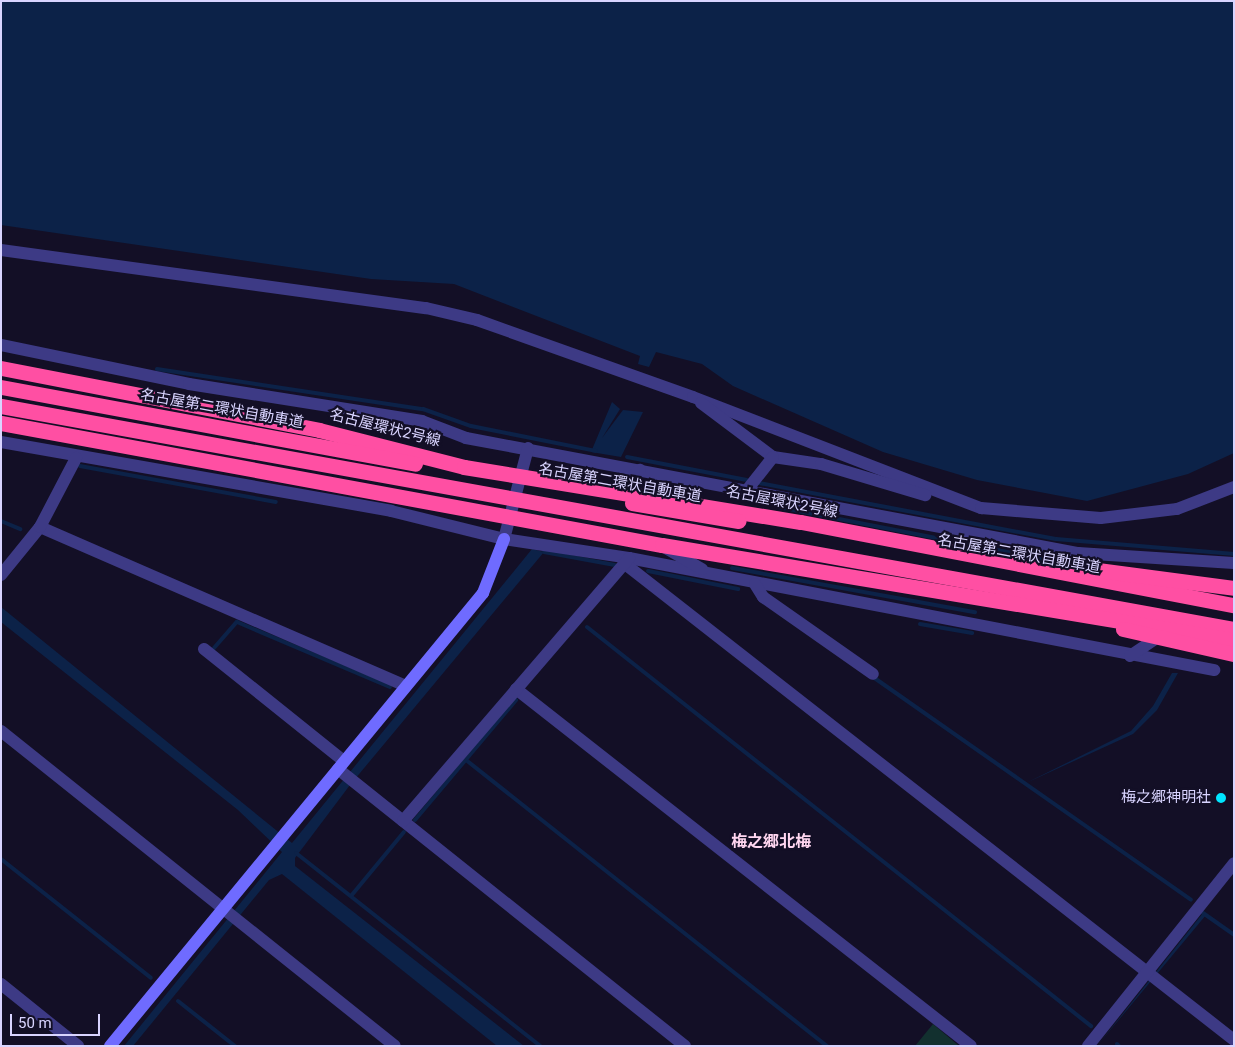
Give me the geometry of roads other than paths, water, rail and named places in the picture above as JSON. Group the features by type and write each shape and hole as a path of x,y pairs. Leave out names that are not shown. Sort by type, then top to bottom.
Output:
{"highway":[{"name":"名古屋環状2号線","path":"1,368 319,430 464,466 614,490 1234,605"},
{"name":"名古屋第二環状自動車道","path":"1,387 1234,610"},
{"path":"1,406 1234,628"},
{"path":"1,423 416,497 510,518 662,545 1172,628 1234,640"},
{"path":"875,546 1006,556 1234,588"},
{"path":"882,564 1049,614 1234,654"}],"street":[{"path":"1,250 426,308 477,320 693,396 953,500"},
{"path":"1,345 189,384 422,421 466,438 528,448 1078,553 1234,563"},
{"path":"693,396 773,457 791,457 894,489 1014,513 1101,518 1177,509 1234,487"},
{"path":"1,442 76,458 391,511 504,539 724,578 1130,656 1214,670"},
{"path":"110,1046 229,913 272,848 342,768 406,686 483,593 504,539 528,448"},
{"path":"747,490 773,457"},
{"path":"1,575 40,527 76,458"},
{"path":"614,490 640,470"},
{"path":"391,511 416,497"},
{"path":"40,527 406,686"},
{"path":"662,545 724,578"},
{"path":"403,821 627,561"},
{"path":"627,561 1234,1040"},
{"path":"755,584 763,597 873,674"},
{"path":"1130,656 1172,628"},
{"path":"204,650 342,768 357,784 686,1046"},
{"path":"516,689 971,1046"},
{"path":"1,731 395,1046"},
{"path":"1088,1046 1151,976 1234,863"},
{"path":"1,984 78,1046"}],"water":[{"path":"1,1 1234,1 1234,453 1188,474 1087,501 977,480 883,452 733,386 702,364 656,352 649,367 638,364 640,356 454,284 371,279 1,225"},
{"path":"612,402 620,409 602,438 623,410 643,412 621,457 591,452"},
{"path":"532,549 544,552 350,785 295,858 295,866 524,1046 497,1046 282,874 269,880 133,1046 124,1046 282,852 238,810 1,622 1,607 292,843"},
{"path":"1172,673 1178,673 1157,710 1133,734 1026,783 1131,731 1153,706"},
{"path":"1203,913 1206,915 1097,1046"}],"waterway":[{"path":"157,369 423,409 471,426 596,451"},
{"path":"627,457 747,480"},
{"path":"80,466 276,502"},
{"path":"759,483 1056,539 1234,554"},
{"path":"778,507 1073,565"},
{"path":"1,521 20,529"},
{"path":"544,552 615,565"},
{"path":"732,568 975,612"},
{"path":"648,571 738,589"},
{"path":"214,648 237,622 390,687"},
{"path":"920,624 972,633"},
{"path":"587,627 1091,1026"},
{"path":"873,677 1191,900"},
{"path":"415,820 516,700"},
{"path":"466,760 827,1046"},
{"path":"351,896 404,832"},
{"path":"296,853 540,1046"},
{"path":"1,859 151,978"},
{"path":"1203,913 1234,935"},
{"path":"178,1001 235,1046"}],"place":[{"name":"梅之郷神明社","path":"1221,798"}],"district":[{"name":"梅之郷北梅","path":"771,842"}]}
